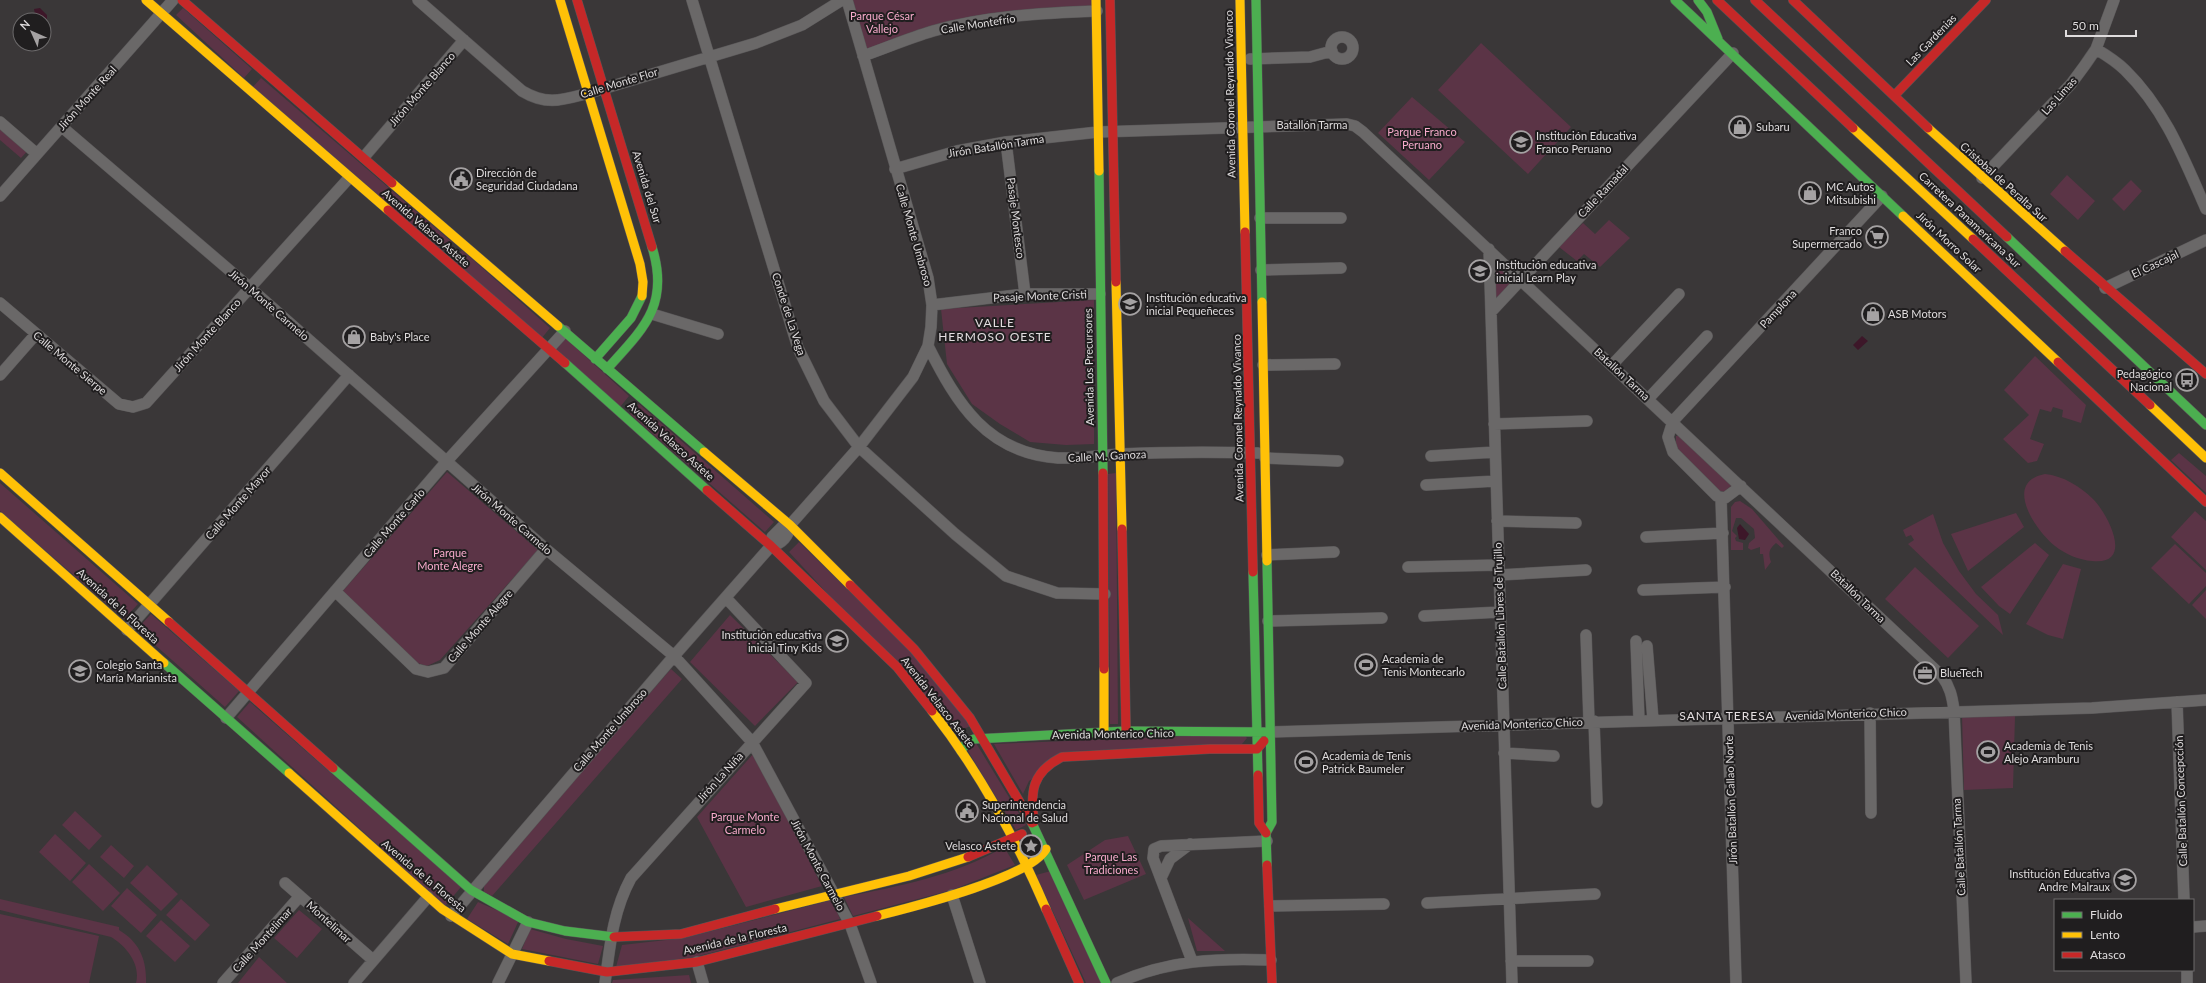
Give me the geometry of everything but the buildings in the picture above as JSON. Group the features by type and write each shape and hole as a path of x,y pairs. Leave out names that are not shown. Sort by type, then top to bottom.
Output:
{"main road":[{"name":"Avenida Velasco Astete","path":"146,0 245,88 548,349 631,406 790,525 914,650 958,704 983,738 1035,828 1046,849 1106,983"},
{"name":"Avenida Velasco Astete","path":"182,0 607,369 631,406 771,546 897,667 962,751 1013,838 1027,865 1079,983"},
{"path":"560,0 640,264 643,288 639,304 632,316 595,359"},
{"name":"Avenida del Sur","path":"577,0 658,270 659,297 652,314 607,369"},
{"path":"1110,0 1115,294 1121,454 1126,731"},
{"name":"Avenida Coronel Reynaldo Vivanco","path":"1240,0 1259,824 1266,837 1272,983"},
{"name":"Avenida Coronel Reynaldo Vivanco","path":"1256,0 1272,822 1266,837"},
{"name":"Jirón Morro Solar","path":"1675,0 1718,39 2206,502"},
{"path":"1698,0 1707,12 1718,39"},
{"name":"Carretera Panamericana Sur","path":"1717,0 2206,458"},
{"name":"Carretera Panamericana Sur","path":"1755,0 2206,424"},
{"name":"Cristobal de Peralta Sur","path":"1793,0 1982,178 2105,288 2206,374"},
{"name":"Las Gardenias","path":"1894,96 1986,0"},
{"name":"Avenida Los Precursores","path":"1096,6 1105,594 1104,733"},
{"path":"245,88 262,68"},
{"path":"445,260 461,241"},
{"path":"1247,292 1262,292"},
{"name":"Avenida de la Floresta","path":"0,473 471,890 528,922 565,931 611,937 681,934 834,893 909,876 958,861 1035,828"},
{"name":"Avenida de la Floresta","path":"0,517 428,897 451,916 512,954 607,972 697,962 850,924 952,896 1027,865 1042,856 1046,849"},
{"path":"958,704 984,723"},
{"path":"993,728 1016,733 1052,735"},
{"name":"Avenida Monterico Chico","path":"962,751 964,745 971,739 983,738 1126,731 1270,732"},
{"path":"1257,749 1270,732"},
{"name":"Avenida Monterico Chico","path":"1035,828 1031,794 1034,783 1046,767 1062,757 1202,749 1257,749"}],"street":[{"name":"Jirón Monte Real","path":"0,196 173,0"},
{"name":"Calle Monte Flor","path":"418,0 522,91 535,99 548,101 563,100 589,93 708,56 756,43 802,25 842,0"},
{"name":"Conde de La Vega","path":"692,0 708,56 764,232 798,348 824,401 859,447 955,534 1006,576 1057,593 1105,594"},
{"name":"Calle Monte Umbroso","path":"451,916 471,890 484,878 674,656 771,546 779,544 790,533 790,525 859,447 913,377 928,346 932,305 928,278 847,0"},
{"name":"Las Limas","path":"1982,178 2071,84 2096,48 2114,0"},
{"name":"Calle Montefrío","path":"863,56 933,31 970,23 1096,6"},
{"name":"Jirón Monte Blanco","path":"364,157 464,40"},
{"path":"2096,48 2124,69 2146,91 2170,128 2206,209"},
{"path":"1242,59 1310,57 1332,51"},
{"name":"Calle Ramadal","path":"1491,312 1733,54"},
{"path":"0,122 37,154"},
{"name":"Batallón Tarma","path":"1243,126 1347,124 1355,126 1673,421 1942,676 1952,693 1954,710"},
{"path":"1098,132 1243,126"},
{"name":"Jirón Monte Carmelo","path":"62,127 249,287 546,549 674,656 752,742 850,924 871,983"},
{"name":"Jirón Batallón Tarma","path":"895,169 957,151 1006,142 1098,132"},
{"name":"Pasaje Montesco","path":"1006,142 1025,294"},
{"name":"Jirón Monte Blanco","path":"146,403 249,287 349,178"},
{"name":"Pamplona","path":"1673,421 1882,196"},
{"path":"1260,218 1341,218"},
{"name":"El Cascajal","path":"2105,288 2206,240"},
{"name":"Calle Batallón Libres de Trujillo","path":"1489,249 1508,898 1512,983"},
{"path":"1262,270 1341,268"},
{"name":"Pasaje Monte Cristi","path":"932,305 1025,294 1100,294"},
{"path":"1612,365 1678,294"},
{"name":"Calle Monte Sierpe","path":"0,303 119,404 134,407 146,403"},
{"path":"652,314 718,334"},
{"name":"Calle Monte Carlo","path":"226,718 446,462 565,331"},
{"path":"0,375 36,334"},
{"path":"1648,399 1706,336"},
{"name":"Calle M. Ganoza","path":"928,346 947,384 962,406 988,432 1014,448 1037,455 1058,458 1081,458 1121,454 1250,453 1338,461"},
{"path":"920,363 936,362"},
{"path":"1263,365 1335,364"},
{"name":"Calle Monte Mayor","path":"127,630 349,375"},
{"path":"1494,424 1587,421"},
{"path":"1673,421 1668,437 1673,452 1721,498 1730,496 1741,486"},
{"path":"1431,456 1495,452"},
{"path":"1426,485 1496,482"},
{"name":"Jirón Batallón Callao Norte","path":"1721,498 1729,717 1736,983"},
{"path":"1497,521 1576,523"},
{"path":"1646,537 1723,533"},
{"name":"Calle Monte Alegre","path":"335,591 416,669 428,672 444,668 546,549"},
{"path":"1267,555 1334,552"},
{"path":"1408,567 1499,570 1586,570"},
{"path":"1643,590 1724,587"},
{"name":"Jirón La Niña","path":"605,983 611,937 620,898 631,878 752,742 806,684 726,598"},
{"path":"1424,616 1500,612"},
{"path":"1268,621 1382,618"},
{"path":"1586,635 1597,802"},
{"path":"1636,641 1638,720"},
{"path":"1648,646 1653,720"},
{"name":"Avenida Monterico Chico","path":"1270,732 1954,710 2092,708 2206,700"},
{"name":"Calle Batallón Concepcción","path":"2177,702 2184,899"},
{"name":"Calle Batallón Tarma","path":"1954,710 1966,983"},
{"path":"1870,713 1871,813"},
{"path":"1504,753 1554,756"},
{"path":"1192,961 1153,858 1154,849 1161,846 1266,837"},
{"path":"1161,878 1170,859 1190,844"},
{"name":"Montelimar","path":"285,883 373,960"},
{"path":"1427,903 1595,894"},
{"name":"Calle Montelimar","path":"223,983 300,896"},
{"path":"952,896 980,983"},
{"path":"354,983 428,897"},
{"path":"1270,906 1384,904"},
{"path":"498,983 528,922"},
{"path":"2194,927 2206,926"},
{"path":"1117,983 1151,969 1192,961 1271,960"},
{"path":"1511,961 1588,961"},
{"path":"697,962 703,983"},
{"path":"231,983 236,968"},
{"path":"2187,971 2187,983"}],"green space":[{"name":"Parque César Vallejo","path":"852,0 1093,0 1093,7 998,15 866,49"},
{"path":"183,8 252,69 244,78 176,15"},
{"path":"1481,43 1571,127 1528,174 1438,90"},
{"path":"261,78 452,242 442,252 251,89"},
{"name":"Parque Franco Peruano","path":"1412,97 1465,142 1429,180 1378,133"},
{"path":"0,119 32,146 21,158 0,140"},
{"path":"2067,175 2095,201 2078,220 2050,194"},
{"path":"2131,180 2142,191 2124,211 2112,199"},
{"path":"1609,220 1630,238 1600,267 1584,254 1577,261 1559,247 1583,223 1595,234"},
{"path":"462,250 550,328 541,339 453,260"},
{"path":"1493,261 1513,281 1495,300"},
{"path":"1094,300 1094,444 1066,445 1030,442 1000,424 972,404 947,364 941,309"},
{"path":"563,336 629,396 620,407 553,346"},
{"path":"2035,356 2086,405 2081,423 2062,417 2063,410 2053,407 2051,412 2040,409 2030,439 2044,444 2037,461 2028,463 2003,439 2029,415 2004,390"},
{"path":"639,404 774,522 765,532 630,414"},
{"path":"1676,436 1682,436 1732,485 1724,492 1718,491 1678,451 1676,446"},
{"path":"2179,453 2206,476 2206,493 2171,460"},
{"name":"Parque Monte Alegre","path":"447,472 538,550 440,660 427,666 417,663 342,592"},
{"path":"1116,473 1118,724 1110,724 1108,474"},
{"path":"2045,474 2065,479 2077,486 2088,494 2099,506 2111,527 2114,538 2115,548 2112,556 2105,560 2092,561 2077,558 2059,549 2039,530 2032,519 2024,496 2026,487 2032,479"},
{"path":"0,483 138,604 124,619 0,511"},
{"path":"1740,501 1752,509 1784,546 1782,548 1776,543 1772,547 1769,554 1771,562 1765,570 1763,554 1760,554 1760,547 1751,550 1748,548 1749,543 1755,538 1754,529 1741,518 1736,518 1732,531 1737,536 1735,538 1736,541 1743,543 1743,550 1731,550 1731,507 1735,502"},
{"path":"2195,511 2206,521 2206,570 2171,537"},
{"path":"2016,513 2024,527 1968,571 1951,534"},
{"path":"1933,514 1943,543 1959,571 1976,594 1998,615 2003,635 1908,544 1914,540 1911,535 1906,537 1903,530"},
{"path":"799,542 909,650 971,726 954,730 789,552"},
{"path":"2035,543 2049,555 2010,614 1999,606 1981,587"},
{"path":"2175,544 2206,573 2206,586 2189,604 2151,568"},
{"path":"2063,564 2081,569 2063,639 2048,635 2026,624"},
{"path":"1915,567 1979,626 1948,658 1885,599"},
{"path":"2206,590 2206,619 2192,605"},
{"path":"151,614 239,691 225,707 137,629"},
{"path":"730,615 798,682 755,726 690,662"},
{"path":"671,669 682,679 492,896 484,892 484,883"},
{"path":"250,702 461,887 445,906 237,717"},
{"name":"Academia de Tenis Alejo Aramburu","path":"1962,715 2015,716 2013,788 1964,790"},
{"path":"1243,734 1247,738 1242,744 1079,751 1029,781 1023,794 994,744"},
{"path":"976,743 1026,825 1016,830 968,751"},
{"name":"Parque Monte Carmelo","path":"754,753 822,886 746,907 697,817"},
{"path":"75,811 102,836 89,850 62,825"},
{"path":"55,834 86,863 70,881 39,852"},
{"name":"Parque Las Tradiciones","path":"1128,836 1146,874 1084,900 1067,865 1105,840"},
{"path":"1028,837 1031,837 1039,848 1031,855 1023,843"},
{"path":"111,845 134,866 124,878 100,857"},
{"path":"1004,847 1015,865 952,890 853,916 844,897 886,889 946,873 966,866"},
{"path":"89,864 120,893 103,911 72,882"},
{"path":"147,865 178,894 161,911 130,883"},
{"path":"1051,871 1101,983 1086,983 1036,875"},
{"path":"127,888 157,915 141,933 111,906"},
{"path":"0,899 119,927 119,930 132,940 140,952 145,966 146,983 136,983 136,969 131,956 122,945 111,937 0,910"},
{"path":"181,899 210,925 195,941 166,915"},
{"path":"832,900 840,919 695,957 616,967 622,945 684,938"},
{"path":"478,902 519,920 508,944 467,919"},
{"path":"299,910 322,929 297,958 274,938"},
{"path":"0,914 99,936 89,983 0,983"},
{"path":"1188,918 1225,951 1197,951"},
{"path":"161,920 190,946 175,962 146,936"},
{"path":"530,929 566,939 603,946 598,964 522,949"},
{"path":"259,957 287,983 238,983"},
{"path":"689,975 691,983 612,983 613,980"}],"shaded area":[{"path":"40,8 44,12 35,12 34,9"},
{"path":"1862,336 1868,341 1858,350 1853,345"},
{"path":"1740,524 1749,534 1745,540 1739,539 1737,528"}],"traffic: fast":[{"path":"1256,0 1262,302"},
{"path":"1675,0 1903,216"},
{"path":"1698,0 1707,12 1718,39"},
{"path":"1099,171 1103,473"},
{"path":"2007,237 2206,425"},
{"path":"607,369 632,341 650,314 658,285 657,267 652,247"},
{"path":"595,359 631,318 642,296"},
{"path":"558,326 704,452"},
{"path":"565,363 707,490"},
{"path":"1267,561 1272,822 1266,833 1267,865"},
{"path":"1253,572 1258,775"},
{"path":"164,663 289,773"},
{"path":"961,751 967,742 974,739 1126,731 1267,732"},
{"path":"333,768 471,890 528,922 565,931 614,937"},
{"path":"1032,823 1106,983"}],"traffic: slow":[{"path":"146,0 388,210"},
{"path":"560,0 640,264 643,282 642,296"},
{"path":"1096,0 1099,171"},
{"path":"1240,0 1245,232"},
{"path":"1853,128 1973,239"},
{"path":"1928,128 2065,251"},
{"path":"392,183 558,326"},
{"path":"1903,216 2058,362"},
{"path":"1116,282 1122,529"},
{"path":"1262,302 1267,561"},
{"path":"2150,405 2206,458"},
{"path":"704,452 790,525 850,585"},
{"path":"0,473 169,622"},
{"path":"0,517 164,663"},
{"path":"1104,669 1104,733"},
{"path":"932,711 965,757 995,806 1022,857 1046,909"},
{"path":"289,773 442,909 512,954 549,961"},
{"path":"877,916 916,906 995,881 1036,860 1046,849"},
{"path":"775,909 909,876 968,857"}],"traffic: jam":[{"path":"182,0 392,183"},
{"path":"577,0 652,247"},
{"path":"1110,0 1116,282"},
{"path":"1717,0 1853,128"},
{"path":"1755,0 2007,237"},
{"path":"1793,0 1928,128"},
{"path":"1894,96 1986,0"},
{"path":"388,210 565,363"},
{"path":"1245,232 1253,572"},
{"path":"1973,239 2150,405"},
{"path":"2065,251 2206,374"},
{"path":"2058,362 2206,502"},
{"path":"1103,473 1104,669"},
{"path":"707,490 771,546 897,667 932,711"},
{"path":"1122,529 1126,731"},
{"path":"850,585 914,649 970,718 1032,823"},
{"path":"169,622 333,768"},
{"path":"1034,822 1032,801 1035,784 1044,769 1062,757 1210,749 1257,749 1264,741"},
{"path":"1258,775 1259,823 1266,833"},
{"path":"968,857 1022,834"},
{"path":"1267,865 1272,983"},
{"path":"614,937 681,934 775,909"},
{"path":"1046,909 1079,983"},
{"path":"549,961 607,972 697,962 877,916"}],"place":[{"name":"Subaru","path":"1740,127"},
{"name":"Institución Educativa Franco Peruano","path":"1521,142"},
{"name":"Dirección de Seguridad Ciudadana","path":"461,179"},
{"name":"MC Autos Mitsubishi","path":"1810,193"},
{"name":"Franco Supermercado","path":"1877,237"},
{"name":"Institución educativa inicial Learn Play","path":"1480,271"},
{"name":"Institución educativa inicial Pequeñeces","path":"1130,304"},
{"name":"ASB Motors","path":"1873,314"},
{"name":"Baby's Place","path":"354,337"},
{"name":"Pedagógico Nacional","path":"2187,380"},
{"name":"Institución educativa inicial Tiny Kids","path":"837,641"},
{"name":"Academia de Tenis Montecarlo","path":"1366,665"},
{"name":"Colegio Santa María Marianista","path":"80,671"},
{"name":"BlueTech","path":"1925,673"},
{"name":"Academia de Tenis Alejo Aramburu","path":"1988,752"},
{"name":"Academia de Tenis Patrick Baumeler","path":"1306,762"},
{"name":"Superintendencia Nacional de Salud","path":"967,811"},
{"name":"Velasco Astete","path":"1031,846"},
{"name":"Institución Educativa Andre Malraux","path":"2125,880"}],"district":[{"name":"VALLE HERMOSO OESTE","path":"995,330"},
{"name":"SANTA TERESA","path":"1727,716"}]}
